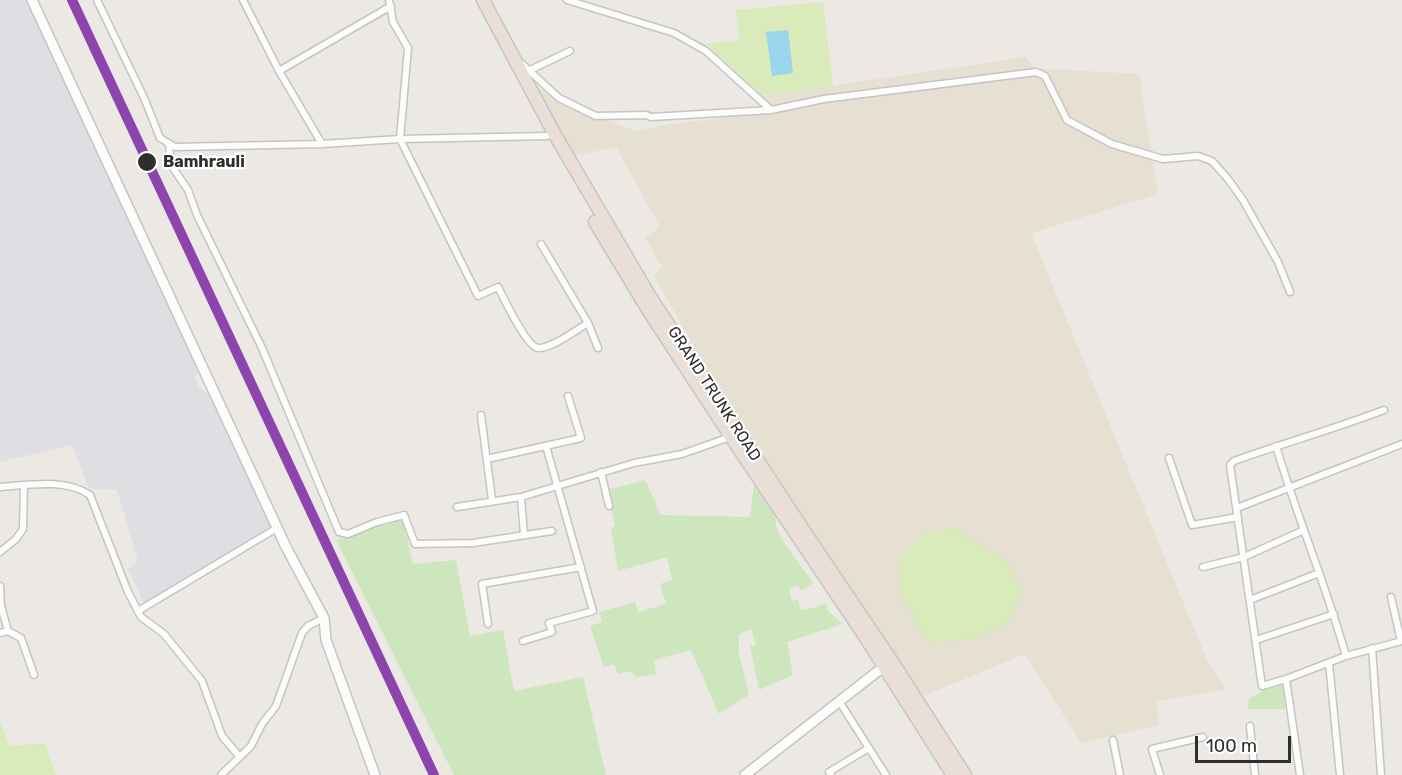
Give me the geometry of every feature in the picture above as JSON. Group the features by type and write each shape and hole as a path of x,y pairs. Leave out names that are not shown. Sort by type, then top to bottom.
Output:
{"highway":[{"name":"GRAND TRUNK ROAD","path":"474,0 608,245 730,437 965,775"},
{"name":"GRAND TRUNK ROAD","path":"483,0 595,206 649,295 888,663 953,775"}],"main road":[{"path":"32,0 277,528 324,618 326,640 375,775"},
{"path":"745,775 888,663"}],"street":[{"path":"97,0 145,100 160,138 175,147 548,136"},
{"path":"243,0 279,71 321,144"},
{"path":"567,0 674,33 706,51 771,110"},
{"path":"279,71 390,3 393,22 408,48 400,139 478,296 498,287 531,345 537,348 548,346 588,323"},
{"path":"528,71 570,51"},
{"path":"511,53 559,98 596,116 646,115 651,117 771,110 824,99 1036,72 1045,76 1067,120 1112,144 1163,159 1198,156 1212,161 1228,178 1243,200 1278,262 1290,292"},
{"path":"169,144 171,165 188,190 197,215 262,348 339,532 348,534 377,522 404,515 415,544 473,543 552,531"},
{"path":"541,244 588,323 598,348"},
{"path":"487,459 581,438 568,396"},
{"path":"1384,410 1327,431 1276,446 1234,461 1230,465 1262,686 1346,656 1401,641 1391,597"},
{"path":"481,414 492,500"},
{"path":"457,507 521,497 601,472 682,454 730,437"},
{"path":"1237,508 1402,444"},
{"path":"524,641 552,632 549,623 593,611 546,446"},
{"path":"1276,446 1334,614 1346,656"},
{"path":"1168,458 1191,525 1238,517"},
{"path":"601,472 609,506"},
{"path":"0,552 16,540 23,528 24,485"},
{"path":"0,487 72,486 90,495 128,592 141,617 164,634 202,681 222,736 239,756"},
{"path":"521,497 524,535"},
{"path":"138,611 277,528"},
{"path":"1203,567 1244,557 1304,530"},
{"path":"488,624 482,585 581,567"},
{"path":"1250,600 1319,573"},
{"path":"0,586 1,606 8,631"},
{"path":"1256,640 1334,614"},
{"path":"221,775 251,746 262,724 276,706 302,633 308,626 324,618"},
{"path":"0,633 8,631 21,638 34,675"},
{"path":"1372,648 1381,775"},
{"path":"1329,663 1341,775"},
{"path":"1286,679 1300,775"},
{"path":"839,701 886,775"},
{"path":"1250,726 1255,775"},
{"path":"1160,775 1152,749 1203,737"},
{"path":"1113,740 1120,775"},
{"path":"828,774 869,748"}],"shaded area":[{"path":"0,0 29,0 199,372 194,377 199,387 211,397 273,528 146,607 128,569 138,561 117,490 89,488 72,445 0,462"},
{"path":"1026,57 1034,68 1139,74 1158,194 1031,233 1207,660 1226,689 1157,701 1159,725 1081,743 1025,654 921,697 733,415 654,276 662,267 645,238 660,227 616,147 574,156 530,83 573,110 638,131 664,125 765,113 763,96"}],"green space":[{"path":"823,2 833,86 763,96 706,44 739,40 736,10"},
{"path":"645,480 661,515 750,517 754,485 774,513 777,530 783,541 813,583 801,591 798,585 789,589 792,601 798,600 801,611 826,604 828,611 843,624 787,642 793,675 759,690 750,646 756,645 751,629 739,634 739,654 749,695 719,714 691,650 654,660 656,674 636,677 631,671 618,674 614,664 604,667 590,626 602,622 599,612 635,602 638,612 666,604 660,584 672,580 667,557 618,571 611,528 615,526 607,490"},
{"path":"402,516 413,564 456,560 470,636 503,630 514,691 583,677 606,775 454,775 336,540"},
{"path":"951,527 1004,559 1022,590 1008,622 975,639 929,642 902,600 898,560 922,536"},
{"path":"1283,679 1285,709 1248,709 1249,699"},
{"path":"0,720 9,746 45,743 56,775 0,775"}],"water":[{"path":"788,30 793,73 772,76 766,32"}],"transit line":[{"path":"72,0 434,775"}],"place":[{"name":"Bamhrauli","path":"147,162"}]}
